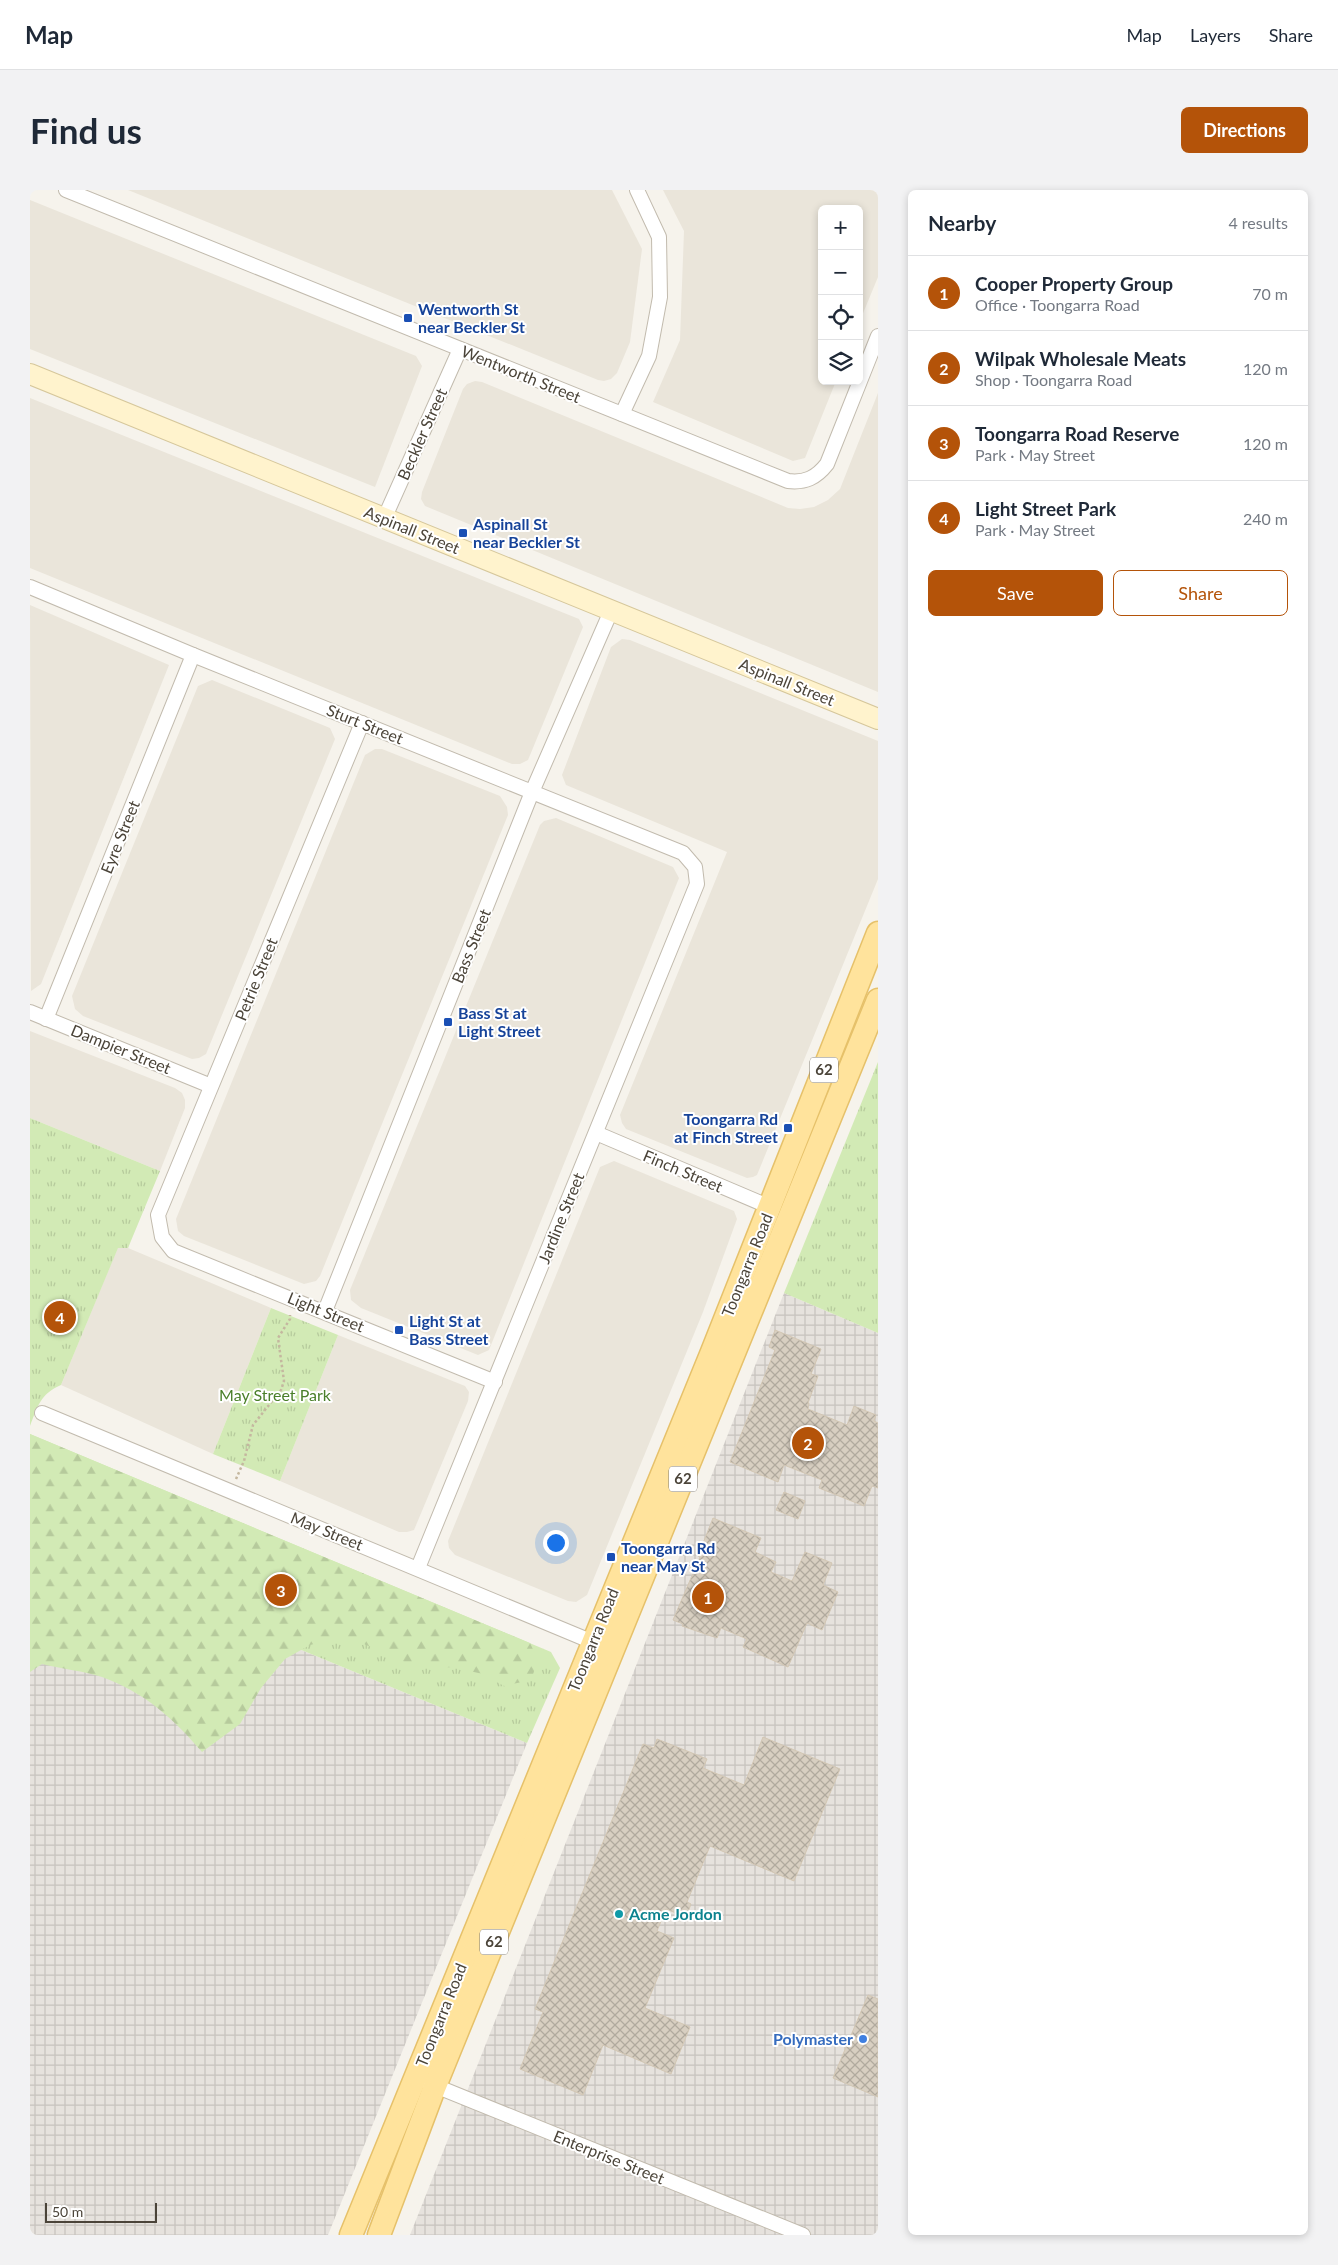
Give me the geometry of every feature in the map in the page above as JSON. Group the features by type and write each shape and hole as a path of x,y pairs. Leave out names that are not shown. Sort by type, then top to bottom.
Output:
{"main road":[{"name":"Aspinall Street","path":"30,374 878,719"},
{"name":"Toongarra Road","path":"351,2235 425,2082 602,1646 770,1207 878,933"},
{"name":"Toongarra Road","path":"602,1646 754,1308 878,1000"},
{"name":"Toongarra Road","path":"379,2235 425,2082"}],"street":[{"name":"Wentworth Street","path":"66,190 788,481 799,482 811,479 819,474 827,464 878,336"},
{"path":"622,414 649,356 660,297 659,237 636,190"},
{"name":"Beckler Street","path":"384,519 460,349"},
{"name":"Sturt Street","path":"30,587 683,853 695,867"},
{"name":"Bass Street","path":"325,1312 532,792 611,611"},
{"name":"Eyre Street","path":"46,1019 193,655"},
{"name":"Petrie Street","path":"162,1237 158,1215 362,723"},
{"name":"Jardine Street","path":"418,1568 697,884 695,867"},
{"name":"Dampier Street","path":"30,1012 211,1086"},
{"name":"Finch Street","path":"596,1133 770,1207"},
{"name":"Light Street","path":"162,1237 173,1251 495,1382"},
{"name":"May Street","path":"42,1413 602,1646"},
{"name":"Enterprise Street","path":"425,2082 803,2235"}],"path":[{"path":"232,1492 244,1461 253,1425 281,1390 284,1381 278,1338 290,1319 291,1298"}],"shaded area":[{"path":"128,190 612,190 642,249 630,342 617,373 611,379 598,380"},
{"path":"663,190 878,190 878,277 863,313 863,205 818,205 818,385 834,385 805,458 793,461 653,402 680,340 684,231"},
{"path":"30,200 416,356 422,366 375,487 30,349"},
{"path":"475,381 482,382 788,508 800,509 814,507 828,500 840,489 878,393 878,692 425,506 421,499 422,492 463,389 467,384"},
{"path":"30,398 579,619 583,627 528,760 520,764 512,764 30,568"},
{"path":"30,605 169,665 41,984 31,991"},
{"path":"622,639 630,640 878,741 878,879 757,1175 753,1177 747,1178 626,1129 620,1115 727,852 566,785 562,775 611,647"},
{"path":"212,680 330,728 335,739 206,1054 192,1059 83,1016 75,1009 72,996 198,686"},
{"path":"375,749 382,749 500,796 507,807 508,815 320,1276 316,1281 304,1284 184,1236 178,1231 176,1219 365,755"},
{"path":"556,818 673,867 679,878 489,1350 478,1355 361,1308 351,1300 350,1290 540,825 544,821"},
{"path":"30,1031 175,1088 182,1093 185,1100 185,1108 160,1171 30,1118"},
{"path":"614,1161 734,1211 737,1219 703,1312 587,1595 576,1602 568,1601 455,1555 449,1548 448,1541 600,1167"},
{"path":"118,1247 128,1248 271,1308 213,1454 61,1385"},
{"path":"784,1293 878,1333 878,2235 410,2235"},
{"path":"338,1335 465,1386 469,1392 468,1401 414,1530 399,1532 280,1481"},
{"path":"30,1538 527,1743 328,2235 30,2235"}],"green space":[{"path":"878,1062 878,1333 784,1293"},
{"path":"30,1118 160,1171 128,1248 118,1248 61,1385 48,1392 44,1397 30,1426"},
{"name":"May Street Park","path":"271,1308 338,1335 280,1481 213,1454"},
{"path":"30,1434 551,1652 560,1668 527,1743 30,1538"},
{"path":"30,1434 530,1643 538,1660 531,1680 504,1686 483,1674 456,1668 409,1664 346,1636 310,1645 285,1659 261,1688 240,1724 202,1752 180,1728 157,1708 117,1683 95,1675 42,1664 30,1672"}],"building":[{"path":"775,1330 821,1349 811,1374 818,1376 808,1403 808,1409 847,1425 854,1406 876,1415 874,1421 878,1423 878,1488 872,1486 864,1506 819,1488 822,1480 784,1465 778,1482 730,1462 775,1350 769,1347"},
{"path":"784,1492 805,1501 798,1519 776,1510"},
{"path":"713,1518 761,1538 755,1552 776,1562 771,1572 792,1581 805,1552 832,1563 823,1585 838,1592 822,1630 807,1623 788,1667 743,1647 747,1639 721,1628 717,1638 682,1626 683,1624 673,1620 700,1557 698,1556"},
{"name":"Acme Jordon","path":"763,1737 840,1769 794,1881 710,1846 687,1902 691,1904 686,1917 666,1909 657,1931 674,1938 645,2008 690,2027 671,2074 603,2045 583,2095 520,2069 543,2012 535,2009 643,1744 654,1748 657,1739 707,1759 703,1768 744,1785"},
{"name":"Polymaster","path":"868,1995 878,1999 878,2097 833,2078"}],"place":[{"name":"Wentworth St near Beckler St","path":"408,318"},
{"name":"Aspinall St near Beckler St","path":"463,533"},
{"name":"Bass St at Light Street","path":"448,1022"},
{"name":"Toongarra Rd at Finch Street","path":"788,1128"},
{"name":"Light Street Park","path":"60,1317"},
{"name":"Light St at Bass Street","path":"399,1330"},
{"name":"Wilpak Wholesale Meats","path":"808,1443"},
{"name":"Toongarra Rd near May St","path":"611,1557"},
{"name":"Toongarra Road Reserve","path":"281,1590"},
{"name":"Cooper Property Group","path":"708,1597"},
{"name":"Acme Jordon","path":"619,1914"},
{"name":"Polymaster","path":"863,2039"}]}
